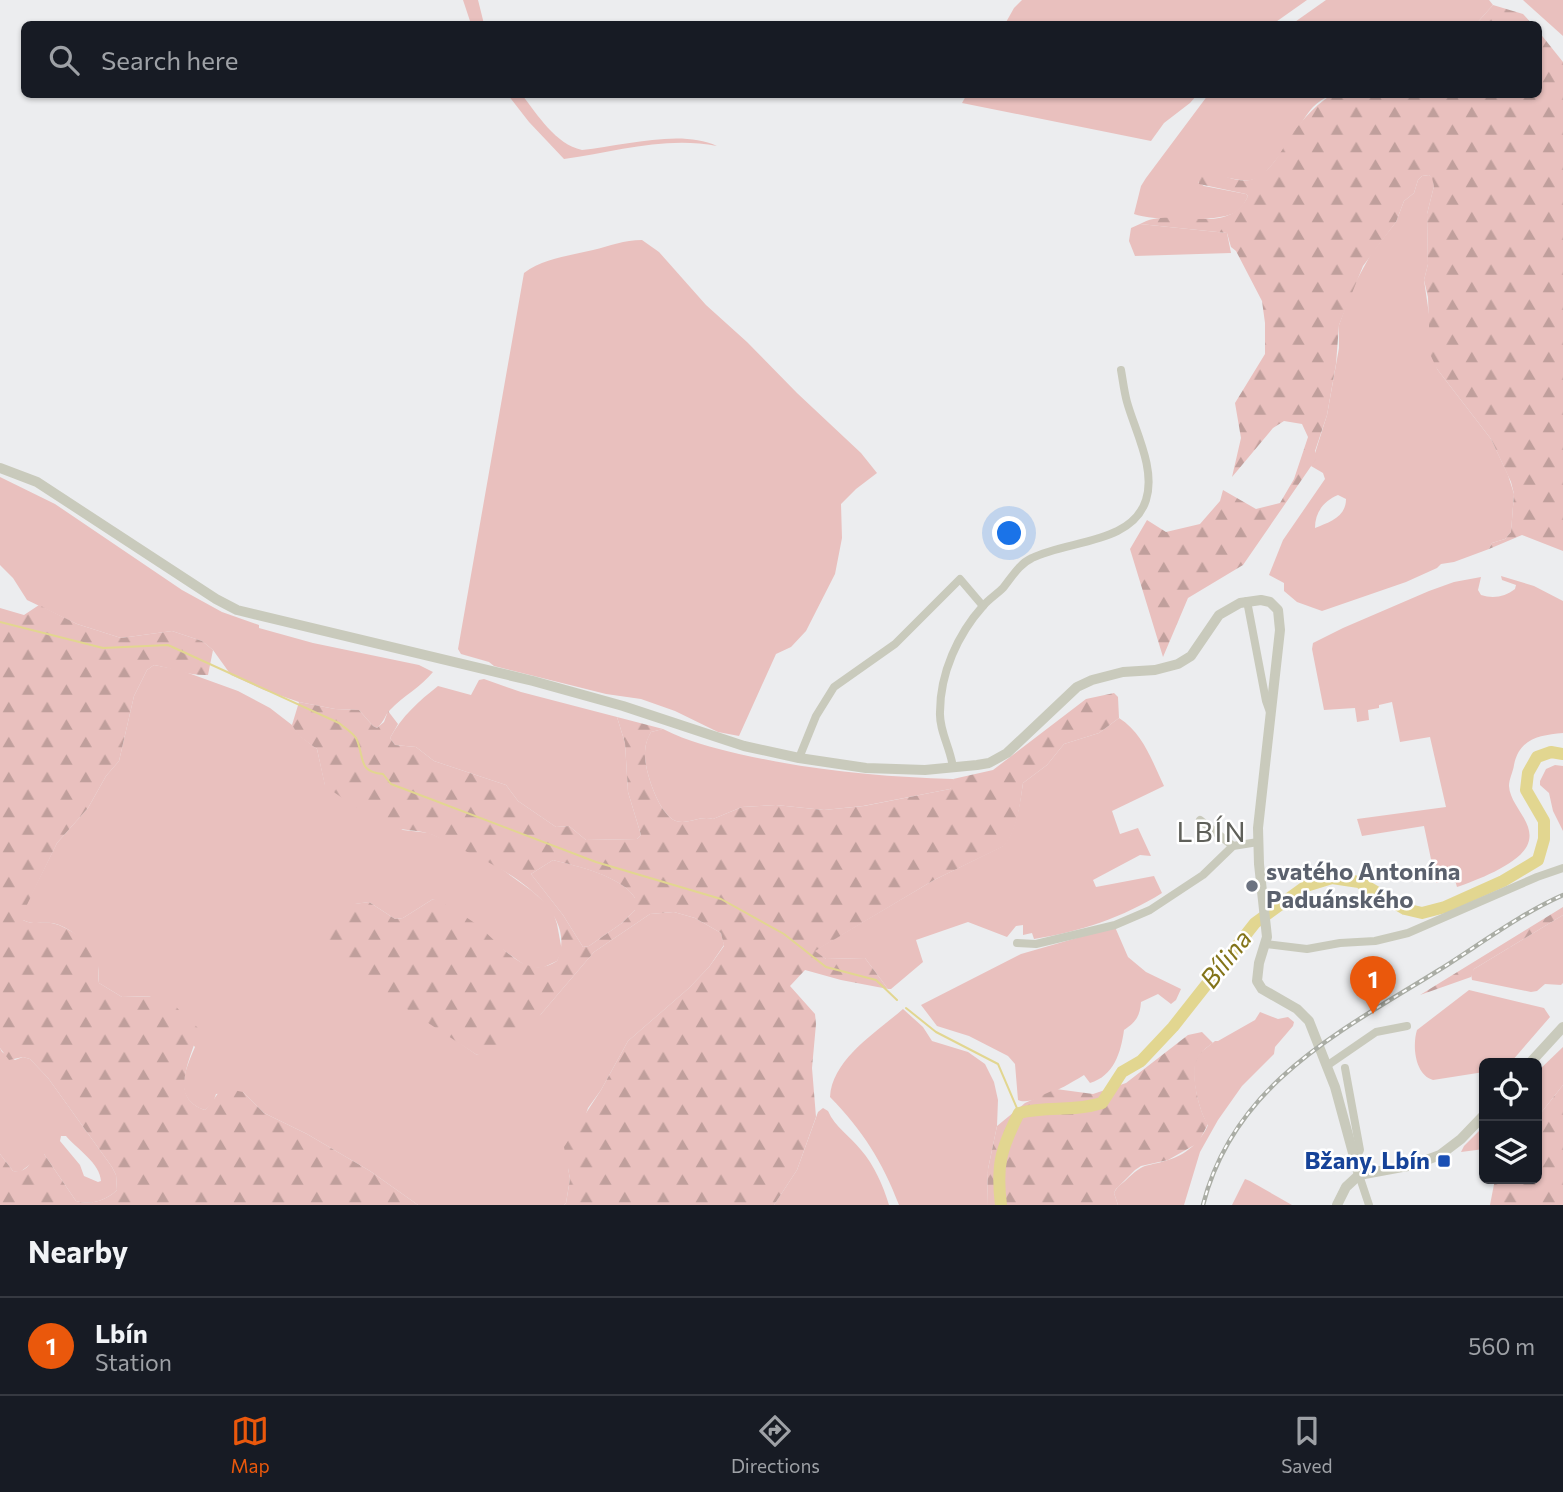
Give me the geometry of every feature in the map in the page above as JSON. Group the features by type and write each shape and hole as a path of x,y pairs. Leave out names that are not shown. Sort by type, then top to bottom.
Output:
{"street":[{"path":"953,768 940,721 943,682 952,654 963,633 983,606 1031,558 1066,545 1094,540 1140,515 1147,496 1147,470 1126,399 1121,370"},
{"path":"0,468 37,482 237,610 533,681 623,706 744,746 866,768 925,770 989,763 1007,753 1077,687 1123,672 1155,670 1178,664 1191,656 1219,615 1247,601 1270,602 1278,610 1279,618 1258,842 1262,903 1267,930 1257,981 1270,995 1304,1014 1312,1027 1328,1065 1369,1205"},
{"path":"799,758 816,716 834,688 895,644 960,579 983,606"},
{"path":"1247,601 1271,715"},
{"path":"1200,820 1233,846"},
{"path":"1017,943 1036,944 1101,928 1150,910 1203,875 1233,846 1258,842"},
{"path":"1266,944 1307,949 1391,938 1563,868"},
{"path":"1328,1065 1376,1032 1407,1026"},
{"path":"1535,1058 1563,1027"},
{"path":"1345,1068 1360,1150 1355,1158"},
{"path":"1337,1205 1346,1187 1359,1175 1413,1165 1440,1155 1479,1120"}],"green space":[{"path":"463,0 478,0 483,21 470,21"},
{"path":"1022,0 1307,0 1277,21 1007,21"},
{"path":"1326,0 1489,0 1493,5 1479,21 1296,21"},
{"path":"1523,0 1563,0 1563,36"},
{"path":"1493,5 1523,14 1529,21 1479,21"},
{"path":"1542,36 1563,62 1563,551 1522,535 1489,549 1492,543 1505,539 1511,532 1514,494 1491,439 1437,369 1430,354 1428,297 1424,280 1428,264 1427,214 1434,186 1429,175 1422,176 1414,193 1404,201 1396,222 1363,266 1339,325 1336,364 1327,415 1315,451 1316,459 1243,565 1188,598 1163,657 1130,549 1147,520 1166,532 1200,524 1220,501 1223,490 1256,509 1280,503 1294,479 1308,437 1302,424 1284,421 1273,428 1232,477 1241,438 1235,403 1265,354 1262,301 1236,251 1231,247 1227,233 1140,224 1152,219 1213,219 1227,216 1239,209 1248,196 1246,194 1199,184 1198,177 1212,174 1248,180 1261,175 1274,163 1292,135 1327,98 1542,98"},
{"path":"510,98 524,98 555,135 572,147 582,150 669,139 702,141 717,146 698,143 659,144 564,159"},
{"path":"965,98 1194,98 1164,123 1151,141 962,103"},
{"path":"1206,98 1325,98 1313,107 1276,160 1259,176 1244,181 1218,177 1198,182 1204,186 1246,194 1248,196 1244,203 1234,213 1214,218 1184,220 1134,214 1141,186"},
{"path":"1429,175 1433,178 1434,186 1427,214 1428,264 1424,280 1437,369 1491,439 1508,475 1514,494 1511,532 1505,539 1492,543 1489,549 1441,564 1406,582 1322,611 1297,602 1284,591 1284,583 1269,575 1283,540 1325,479 1323,473 1311,466 1327,415 1339,348 1339,325 1353,287 1371,254 1396,222 1404,201 1414,193 1422,176","holes":["1338,495 1346,499 1340,515 1315,528 1319,512 1328,500"]},
{"path":"1140,224 1227,233 1231,253 1135,256 1129,241 1131,228"},
{"path":"642,240 659,252 706,305 861,453 877,473 841,504 842,538 835,574 806,631 791,647 776,654 739,736 718,732 675,711 641,699 606,694 494,666 461,654 458,649 524,273 557,258"},
{"path":"0,477 55,504 182,590 222,612 259,625 259,628 313,643 419,665 433,672 390,710 377,728 359,710 335,709 299,702 231,675 213,650 202,641 172,631 121,638 77,624 27,600 13,578 0,565"},
{"path":"1501,576 1534,586 1563,601 1563,733 1531,740 1520,749 1517,756 1509,786 1529,830 1527,846 1506,865 1457,887 1454,877 1436,883 1424,826 1362,836 1357,819 1446,807 1430,737 1400,742 1392,702 1368,710 1369,720 1357,722 1355,708 1324,710 1312,649 1313,643 1343,628 1454,582 1481,577 1478,590 1481,595 1490,597 1515,589 1516,585 1502,580"},
{"path":"39,605 77,624 121,638 172,631 202,641 213,650 208,675 154,665 147,670 134,696 119,761 106,776 88,808 57,843 23,913 23,920 56,924 77,935 90,945 97,955 99,983 122,997 160,996 199,1029 184,1086 193,1104 205,1110 223,1088 243,1092 264,1113 307,1134 370,1171 418,1205 0,1205 0,1154 13,1171 18,1171 28,1166 37,1151 44,1154 76,1201 98,1201 117,1190 116,1175 112,1167 48,1078 30,1059 23,1057 9,1060 0,1048 0,608 24,615"},
{"path":"154,665 180,670 238,691 270,708 317,749 325,785 403,830 429,833 476,854 532,891 552,909 562,951 557,961 542,968 527,967 433,899 403,918 395,919 369,902 355,904 346,914 424,1018 477,1055 541,1014 594,952 650,914 674,912 695,918 721,933 724,945 709,967 628,1041 588,1108 568,1168 570,1179 564,1205 418,1205 370,1171 307,1134 264,1113 243,1092 216,1094 213,1103 205,1110 195,1105 188,1099 184,1083 195,1047 150,996 122,997 99,983 96,959 87,945 73,933 58,924 23,920 22,913 57,843 88,808 106,776 119,761 134,696 147,670"},
{"path":"484,679 521,692 617,717 625,743 628,792 641,835 637,839 586,840 569,826 556,827 518,801 506,785 434,761 416,747 395,745 390,738 411,709 438,686 471,695 479,680"},
{"path":"1114,693 1118,697 1119,718 1099,733 1064,744 1047,765 1023,783 1015,824 1004,846 934,880 815,951 826,959 865,958 888,989 805,970 790,986 815,1014 812,1068 816,1117 797,1170 774,1205 564,1205 570,1179 564,1147 601,1090 628,1041 689,988 724,946 721,933 695,918 674,912 650,914 594,952 517,1039 477,1055 326,956 323,941 329,930 354,904 369,902 395,919 403,918 433,899 476,924 513,957 534,967 557,961 561,941 557,922 546,905 511,875 433,835 389,825 325,786 317,749 299,736 292,725 299,702 335,709 359,710 377,728 384,722 388,711 398,724 390,738 395,745 416,747 434,761 506,785 518,801 556,827 569,826 586,840 637,839 641,835 628,792 625,743 617,717 663,729 651,732 647,740 647,770 664,810 676,821 685,822 713,819 742,807 776,805 824,810 864,806 950,789 956,783 953,779 993,770 1086,699","holes":["553,860 586,869 620,884 635,898 635,910 622,923 589,946 583,947 563,915 531,874"]},
{"path":"1119,718 1141,740 1164,786 1112,811 1120,834 1138,828 1151,856 1140,855 1093,880 1096,887 1154,876 1162,893 1117,916 1051,936 1034,939 1032,933 1023,935 1023,925 1016,926 1007,937 968,922 916,940 923,962 891,989 888,989 865,958 826,959 814,951 934,880 1003,846 1015,824 1023,783 1047,765 1064,744 1099,733"},
{"path":"663,729 700,744 766,760 846,772 953,779 957,782 950,789 863,806 824,810 776,805 742,807 713,819 681,822 670,817 658,801 645,761 645,747 651,732"},
{"path":"1555,765 1563,766 1563,831 1553,811 1549,793 1540,785 1546,769"},
{"path":"553,860 598,873 620,884 635,898 635,910 622,923 589,946 583,947 563,915 531,874"},
{"path":"1563,907 1563,915 1474,969 1471,977 1420,995"},
{"path":"1563,915 1561,985 1545,984 1537,991 1531,992 1472,980 1474,969"},
{"path":"1115,927 1128,957 1146,972 1181,989 1171,1004 1158,994 1141,1002 1137,1018 1124,1030 1115,1062 1098,1080 1090,1083 1084,1075 1041,1097 1018,1100 1015,1064 1008,1056 969,1036 937,1026 921,1005 1021,954"},
{"path":"1469,990 1544,1008 1550,1017 1515,1058 1479,1058 1479,1073 1433,1080 1422,1072 1416,1059 1417,1030"},
{"path":"903,1009 923,1027 932,1041 968,1052 985,1064 994,1082 998,1100 997,1126 988,1169 987,1205 899,1205 886,1174 870,1147 830,1097 833,1083 847,1059"},
{"path":"1260,1012 1278,1019 1288,1017 1294,1022 1293,1026 1275,1047 1274,1054 1242,1086 1218,1120 1200,1152 1184,1205 1118,1205 1114,1193 1137,1170 1181,1155 1201,1137 1208,1125 1196,1091 1194,1072 1197,1057 1215,1041 1255,1020"},
{"path":"1202,1032 1213,1043 1200,1054 1195,1065 1196,1092 1208,1124 1198,1143 1168,1160 1135,1170 1114,1193 1118,1205 987,1205 988,1169 997,1126 1025,1103 1056,1089 1093,1094 1126,1083 1188,1035"},
{"path":"1563,1047 1563,1085 1542,1112 1542,1067"},
{"path":"0,1048 15,1060 23,1057 30,1059 48,1078 112,1167 116,1175 117,1190 98,1201 76,1201 44,1154 20,1172 13,1171 0,1154","holes":["61,1136 66,1136 97,1168 101,1181 84,1176 80,1165 60,1141"]},
{"path":"1563,1085 1563,1205 1490,1205 1494,1184 1542,1184 1542,1112"},
{"path":"823,1108 870,1162 889,1205 774,1205 797,1170 818,1112"},
{"path":"1479,1131 1479,1150 1461,1152"},
{"path":"1245,1179 1250,1181 1292,1205 1232,1205"}],"waterway":[{"path":"0,622 103,648 168,645 339,723 356,738 365,767 383,774 391,784 596,862 721,899 784,934 826,967 876,980 897,1000"},
{"name":"Bílina","path":"1001,1205 1001,1157 1019,1113 1102,1103 1122,1072 1141,1061 1173,1027 1255,923 1306,886 1332,878 1359,882 1405,909 1422,913 1445,907 1503,881 1538,860 1544,839 1544,821 1526,790 1528,773 1537,757 1551,752 1563,754"},
{"path":"906,1008 936,1032 998,1064 1019,1113"}],"railway":[{"path":"1203,1205 1218,1162 1239,1125 1265,1093 1296,1065 1365,1015 1515,920 1563,895"}],"place":[{"name":"svatého Antonína Paduánského","path":"1252,886"},
{"name":"Lbín","path":"1373,1014"},
{"name":"Bžany, Lbín","path":"1444,1161"}],"district":[{"name":"LBÍN","path":"1212,832"}]}
